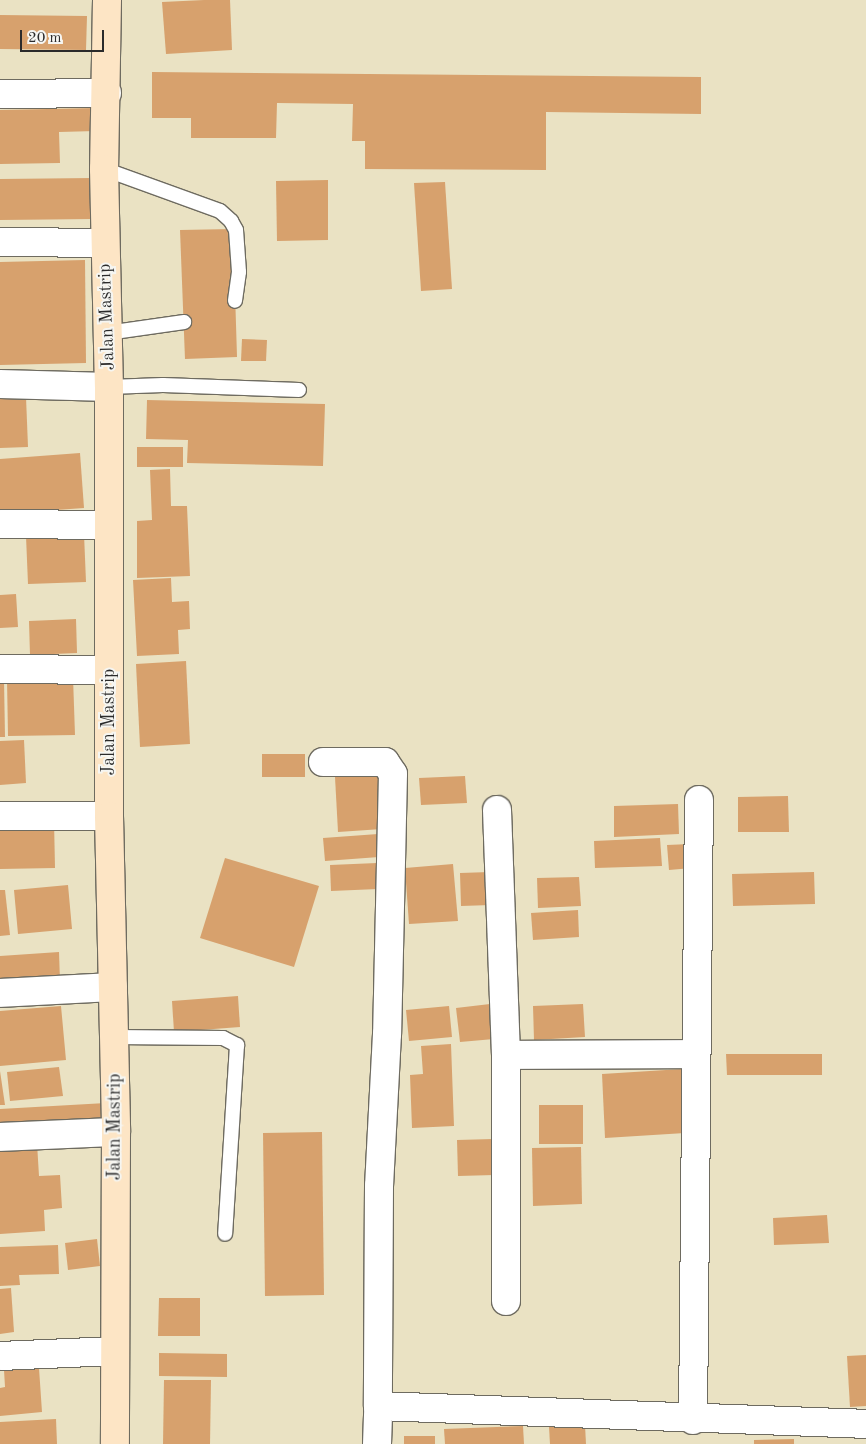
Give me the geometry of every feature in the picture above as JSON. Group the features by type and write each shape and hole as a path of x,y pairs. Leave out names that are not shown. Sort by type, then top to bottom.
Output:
{"main road":[{"name":"Jalan Mastrip","path":"107,0 107,93 104,169 109,387 109,816 116,1132 115,1444"}],"street":[{"path":"0,94 107,93"},
{"path":"0,242 105,243"},
{"path":"0,384 109,387"},
{"path":"0,524 109,525"},
{"path":"0,669 108,670"},
{"path":"323,762 385,762 393,774 387,1034 379,1186 377,1444"},
{"path":"693,1420 695,1054 699,800"},
{"path":"497,810 506,1055 506,1301"},
{"path":"0,816 109,816"},
{"path":"0,993 113,987"},
{"path":"506,1055 695,1054"},
{"path":"0,1137 116,1132"},
{"path":"0,1356 114,1351"},
{"path":"378,1406 693,1420 866,1424"}],"lane":[{"path":"104,169 220,211 232,221 236,230 239,272 235,301"},
{"path":"108,333 184,322"},
{"path":"109,387 163,385 299,390"},
{"path":"114,1036 223,1038 237,1045 225,1234"}],"building":[{"path":"230,0 232,50 166,54 162,2"},
{"path":"0,15 87,16 86,50 0,49"},
{"path":"152,72 701,77 701,114 546,112 546,170 365,169 365,141 352,141 353,104 277,103 276,138 191,138 191,118 152,118"},
{"path":"96,108 96,131 59,132 60,163 0,164 0,110"},
{"path":"93,178 94,219 0,220 0,179"},
{"path":"328,180 328,240 277,241 276,181"},
{"path":"445,182 452,289 421,291 414,183"},
{"path":"233,229 237,357 185,359 180,230"},
{"path":"85,260 86,363 0,365 0,262"},
{"path":"242,339 267,340 266,361 241,361"},
{"path":"26,397 28,447 0,448 0,398"},
{"path":"147,400 325,404 323,466 187,463 188,440 146,439"},
{"path":"137,447 183,447 183,467 137,467"},
{"path":"80,453 84,508 0,514 0,459"},
{"path":"170,469 171,506 187,506 190,576 137,578 137,521 152,520 150,470"},
{"path":"84,534 86,582 28,584 26,536"},
{"path":"171,578 172,602 189,601 190,629 178,630 179,654 137,656 133,580"},
{"path":"16,594 18,627 0,628 0,595"},
{"path":"76,619 77,653 30,655 29,621"},
{"path":"186,661 190,744 140,747 136,664"},
{"path":"73,677 75,735 8,736 7,679"},
{"path":"0,680 4,680 5,737 0,737"},
{"path":"24,740 26,783 0,785 0,741"},
{"path":"262,754 305,754 305,777 262,777"},
{"path":"379,775 382,829 338,832 335,777"},
{"path":"465,776 467,803 421,805 419,778"},
{"path":"788,796 789,832 738,832 738,797"},
{"path":"678,804 679,834 614,837 614,806"},
{"path":"54,820 55,868 0,869 0,822"},
{"path":"378,834 379,857 325,861 323,838"},
{"path":"660,838 662,866 595,868 594,841"},
{"path":"690,844 692,868 669,870 667,845"},
{"path":"225,858 319,886 294,967 200,938"},
{"path":"377,863 378,889 331,891 330,865"},
{"path":"453,864 458,921 409,924 405,868"},
{"path":"490,872 491,905 461,906 460,873"},
{"path":"814,872 815,904 733,906 732,874"},
{"path":"579,877 581,906 538,908 537,878"},
{"path":"68,885 72,929 18,934 14,890"},
{"path":"0,890 5,890 10,935 0,936"},
{"path":"578,910 579,937 533,940 531,913"},
{"path":"59,952 60,981 0,985 0,956"},
{"path":"238,996 240,1027 174,1032 172,1001"},
{"path":"490,1004 494,1039 460,1042 456,1008"},
{"path":"583,1004 585,1037 534,1040 533,1006"},
{"path":"61,1006 66,1060 0,1066 0,1011"},
{"path":"449,1006 452,1037 409,1041 406,1010"},
{"path":"451,1044 454,1126 412,1128 410,1075 423,1074 421,1046"},
{"path":"726,1054 822,1054 822,1075 727,1075"},
{"path":"59,1067 63,1096 10,1101 7,1072"},
{"path":"682,1069 685,1133 605,1138 602,1074"},
{"path":"0,1071 5,1105 0,1105"},
{"path":"106,1103 107,1124 0,1130 0,1109"},
{"path":"539,1105 583,1105 583,1144 539,1144"},
{"path":"322,1132 324,1295 265,1296 263,1133"},
{"path":"493,1139 494,1175 458,1176 457,1140"},
{"path":"37,1143 39,1176 60,1175 62,1208 44,1210 45,1231 0,1234 0,1145"},
{"path":"581,1147 582,1204 533,1206 532,1148"},
{"path":"827,1215 829,1243 774,1245 773,1218"},
{"path":"97,1239 100,1266 68,1270 65,1243"},
{"path":"58,1245 59,1274 19,1275 20,1285 0,1286 0,1247"},
{"path":"11,1288 14,1332 0,1334 0,1289"},
{"path":"159,1298 200,1298 200,1336 158,1336"},
{"path":"159,1353 227,1354 227,1377 159,1376"},
{"path":"866,1355 866,1406 850,1407 847,1356"},
{"path":"39,1368 42,1412 0,1416 0,1388 5,1387 4,1370"},
{"path":"164,1380 211,1380 210,1444 163,1444"},
{"path":"56,1419 57,1444 0,1444 0,1422"},
{"path":"585,1425 586,1444 550,1444 549,1427"},
{"path":"523,1426 524,1444 445,1444 444,1429"},
{"path":"404,1436 435,1436 435,1444 404,1444"},
{"path":"794,1439 794,1444 754,1444 754,1440"}]}
